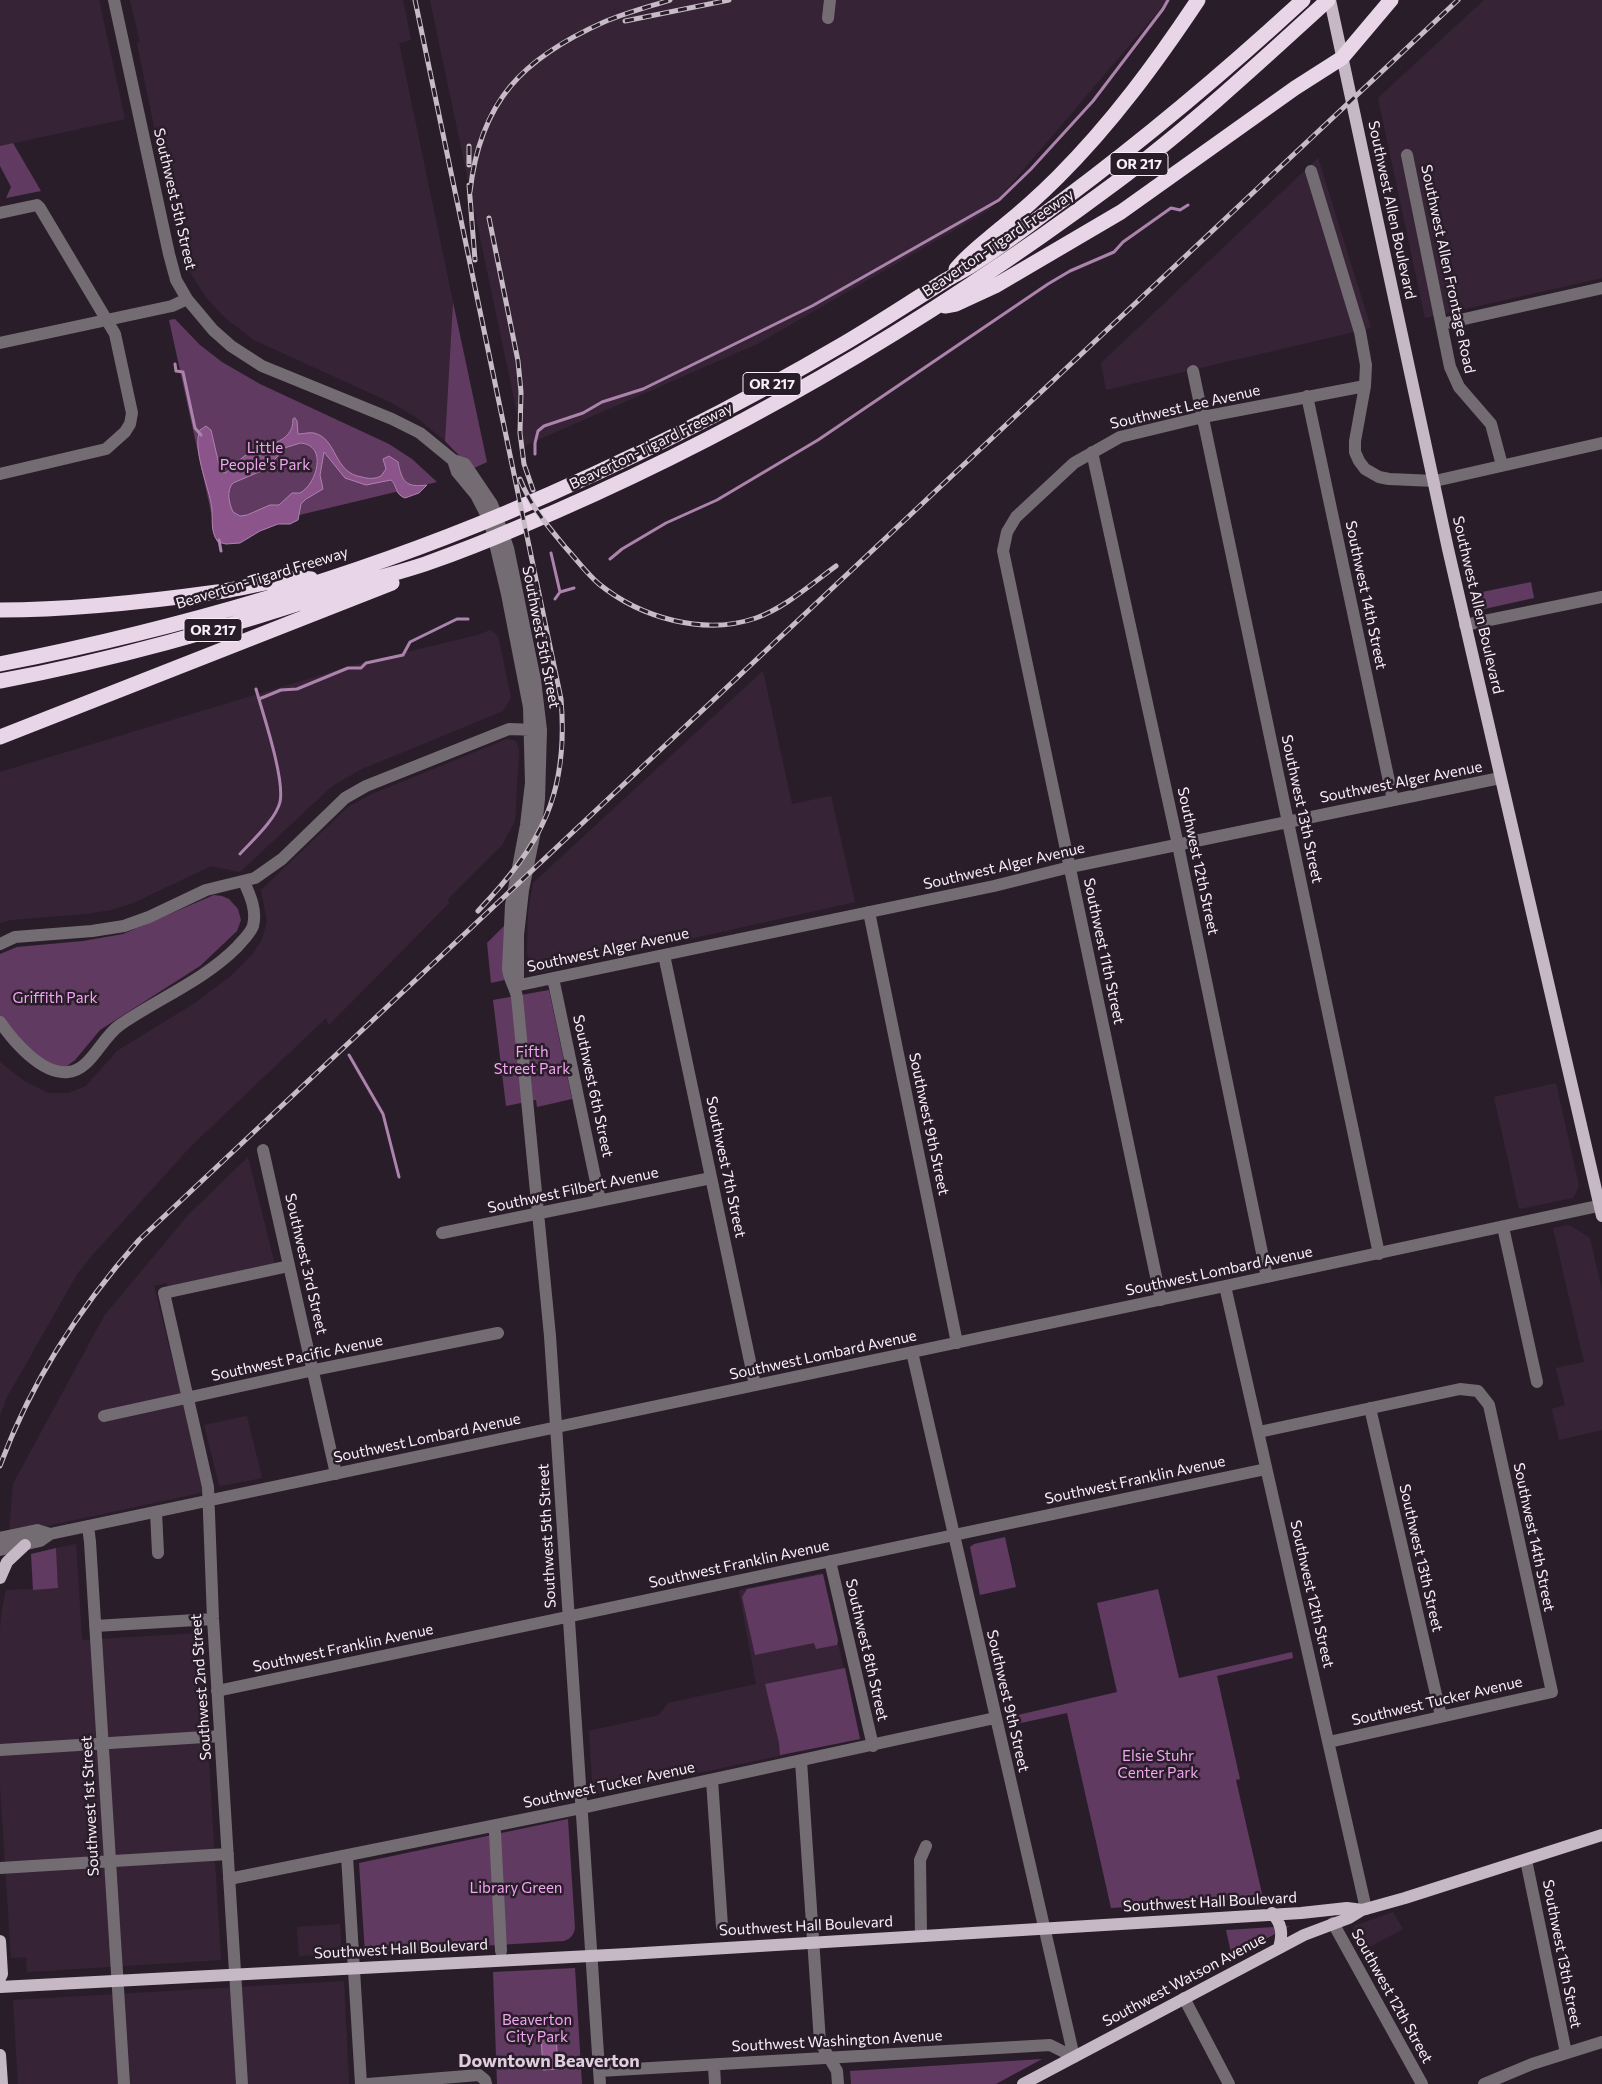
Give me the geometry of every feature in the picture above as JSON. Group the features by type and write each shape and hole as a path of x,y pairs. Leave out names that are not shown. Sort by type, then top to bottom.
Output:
{"highway":[{"path":"949,278 964,258 1014,217 1057,178 1090,144 1159,58 1198,0"},
{"name":"Beaverton-Tigard Freeway","path":"0,664 130,636 252,603 320,581 443,538 587,478 690,428 846,342 971,266 1107,167 1221,73 1303,0"},
{"name":"Beaverton-Tigard Freeway","path":"0,681 56,670 199,634 422,565 515,529 590,496 681,453 769,408 853,360 1034,242 1118,182 1207,110 1329,0"},
{"path":"934,307 956,304 995,286 1085,234 1152,191 1295,88 1342,58 1391,0"},
{"path":"0,736 399,580 422,565"},
{"path":"0,610 92,606 159,600 239,589 300,577 320,581"}],"main road":[{"name":"Southwest Allen Boulevard","path":"1329,0 1465,625 1601,1209"},
{"path":"0,1578 6,1562 25,1544"},
{"name":"Southwest Hall Boulevard","path":"0,1987 592,1956 1348,1908 1364,1909 1602,1835"},
{"name":"Southwest Watson Avenue","path":"1023,2084 1304,1935 1349,1918 1364,1909"},
{"path":"1272,1913 1281,1928 1282,1934 1279,1948"},
{"path":"0,1941 2,1974 0,1978"},
{"path":"0,2055 2,2084"}],"street":[{"name":"Southwest 5th Street","path":"114,0 169,254 176,280 187,299 213,330 231,346 251,359 408,426 431,440 453,460 465,464 484,490 503,533 536,680 536,730 528,813 513,887 509,922 509,979 515,986 539,1214 557,1427 600,2084"},
{"path":"828,18 830,0"},
{"name":"Southwest Allen Frontage Road","path":"1407,156 1454,378 1459,387 1491,424 1502,465"},
{"path":"1311,171 1360,332 1366,365 1365,386 1355,441 1355,452 1359,461 1366,469 1379,477 1435,481 1602,443"},
{"path":"0,213 37,205 115,334 132,413 126,432 106,449 0,474"},
{"path":"1442,324 1602,288"},
{"path":"0,343 172,306 187,299"},
{"name":"Southwest 13th Street","path":"1193,371 1379,1254"},
{"name":"Southwest Lee Avenue","path":"1003,551 1007,532 1016,517 1074,463 1120,437 1203,417 1365,386"},
{"name":"Southwest 14th Street","path":"1308,396 1392,800"},
{"name":"Southwest 12th Street","path":"1092,452 1178,845 1268,1277"},
{"name":"Southwest 11th Street","path":"1003,551 1162,1300"},
{"path":"1465,625 1602,597"},
{"path":"0,944 15,937 92,931 124,926 149,917 206,890 224,884 244,882 270,868 345,798 366,786 509,729 536,730"},
{"name":"Southwest Alger Avenue","path":"515,986 994,886 1070,867 1500,778"},
{"path":"0,1022 19,1046 42,1064 55,1071 66,1072 83,1067 102,1042 119,1025 203,976 247,936 252,927 254,914 250,894 244,882"},
{"name":"Southwest 9th Street","path":"869,912 957,1343"},
{"name":"Southwest 7th Street","path":"664,955 755,1385"},
{"name":"Southwest 6th Street","path":"553,978 600,1201"},
{"name":"Southwest 3rd Street","path":"263,1150 336,1474"},
{"name":"Southwest Filbert Avenue","path":"442,1234 711,1178"},
{"name":"Southwest Lombard Avenue","path":"0,1550 40,1541 50,1534 1268,1277 1601,1209"},
{"path":"1503,1228 1537,1382"},
{"name":"Southwest 2nd Street","path":"242,2084 213,1619 208,1487 164,1293 289,1266"},
{"name":"Southwest 12th Street","path":"1226,1286 1329,1742 1364,1909"},
{"name":"Southwest Pacific Avenue","path":"104,1416 314,1370 498,1333"},
{"name":"Southwest 9th Street","path":"912,1352 1074,2057"},
{"name":"Southwest 14th Street","path":"1370,1408 1460,1389 1478,1391 1489,1405 1552,1692"},
{"path":"1258,1432 1370,1408"},
{"name":"Southwest 13th Street","path":"1370,1408 1441,1716"},
{"name":"Southwest Franklin Avenue","path":"218,1691 1266,1469"},
{"path":"156,1512 158,1553"},
{"name":"Southwest 1st Street","path":"88,1526 124,2084"},
{"name":"Southwest Lombard Avenue","path":"0,1538 38,1530 50,1534"},
{"name":"Southwest 8th Street","path":"830,1561 873,1746"},
{"path":"95,1626 213,1619"},
{"name":"Southwest Tucker Avenue","path":"1329,1742 1552,1692"},
{"name":"Southwest Tucker Avenue","path":"229,1879 581,1808 995,1718"},
{"path":"0,1750 220,1736"},
{"path":"801,1761 820,2042 837,2071 838,2084"},
{"path":"712,1780 722,1926"},
{"path":"495,1832 501,1951"},
{"path":"921,1935 920,1860 926,1846"},
{"path":"0,1868 228,1854"},
{"path":"347,1856 362,2084"},
{"name":"Southwest 13th Street","path":"1526,1860 1566,2054"},
{"name":"Southwest 12th Street","path":"1334,1923 1422,2084"},
{"path":"1184,1998 1230,2084"},
{"path":"1484,2084 1502,2075 1602,2042"},
{"name":"Southwest Washington Avenue","path":"598,2071 1050,2045 1074,2057"},
{"path":"714,2065 715,2084"},
{"path":"368,2084 483,2079"}],"shaded area":[{"path":"0,0 99,0 125,119 0,146"},
{"path":"130,0 403,0 411,40 399,43 453,302 445,441 417,418 392,403 254,340 224,317 206,297 190,272 176,234 137,43 140,42"},
{"path":"430,0 1168,0 989,210 757,344 524,446"},
{"path":"1484,0 1602,0 1602,278 1425,318 1378,98"},
{"path":"1318,158 1371,328 1106,390 1101,363"},
{"path":"295,418 297,421 298,434 314,433 322,436 328,442 340,463 353,474 365,478 381,476 386,469 383,459 389,456 398,462 401,474 406,482 420,486 427,485 419,493 405,498 399,494 391,480 366,485 345,478 324,452 320,475 323,489 301,504 298,520 290,524 278,524 260,531 240,543 226,544 218,542 214,533 212,508 199,456 198,437 200,430 206,426 211,430 220,469 225,473 246,455 283,439 292,428 293,419","holes":["301,443 309,445 315,450 317,465 315,474 306,488 300,493 292,493 279,505 270,505 247,515 240,516 233,512 229,501 229,490 233,483 266,469 285,448"]},
{"path":"490,630 498,636 511,698 503,711 362,769 332,786 240,872 211,866 133,903 111,910 10,920 0,923 0,772 361,663 478,635"},
{"path":"763,671 792,804 831,796 855,902 533,974 527,952 528,912 533,883"},
{"path":"507,739 516,741 519,750 515,821 502,845 447,900 449,903 329,1025 326,1018 191,1146 95,1252 77,1274 6,1399 0,1416 0,1062 24,1081 48,1093 68,1093 86,1086 117,1051 195,1003 232,975 252,955 262,940 267,921 261,890 348,807 372,794"},
{"path":"1556,1083 1579,1186 1573,1198 1519,1209 1494,1097"},
{"path":"248,1157 275,1265 168,1288 166,1283 154,1286 205,1492 9,1534 13,1484 104,1316 190,1213"},
{"path":"1569,1225 1590,1238 1602,1291 1602,1430 1559,1440 1552,1409 1565,1405 1556,1368 1584,1362 1553,1228"},
{"path":"247,1416 262,1478 221,1486 219,1485 204,1425"},
{"path":"76,1544 82,1640 201,1633 221,1960 27,1972 26,1957 11,1958 0,1784 0,1630 2,1610 6,1590 58,1588 56,1548"},
{"path":"822,1573 860,1739 593,1795 589,1731 659,1715 668,1703 756,1684 739,1590"},
{"path":"1393,1912 1403,1929 1362,1951 1352,1933 1354,1926"},
{"path":"340,1924 342,1954 299,1956 297,1927"},
{"path":"344,1981 349,2084 18,2084 13,2000"},
{"path":"556,2034 558,2069 543,2070 541,2035"}],"green space":[{"path":"13,143 41,191 6,198 11,187 0,166 0,146"},
{"path":"453,302 487,462 472,469 445,441"},
{"name":"Little People's Park","path":"175,319 200,345 222,362 260,384 389,444 412,459 437,482 216,535 169,320"},
{"path":"1531,582 1534,598 1475,611 1472,594"},
{"name":"Griffith Park","path":"214,895 229,899 238,909 241,920 237,931 200,966 100,1030 75,1060 67,1066 61,1068 29,1052 0,1018 0,954 17,947 83,941 123,934"},
{"path":"510,920 523,976 491,983 487,943"},
{"name":"Fifth Street Park","path":"549,990 572,1099 537,1107 536,1100 506,1106 493,1000"},
{"path":"1005,1537 1016,1587 980,1595 970,1547 974,1544"},
{"path":"56,1548 58,1588 33,1590 31,1554"},
{"path":"823,1574 838,1640 837,1645 816,1649 814,1643 755,1655 742,1597 747,1589"},
{"name":"Elsie Stuhr Center Park","path":"1158,1589 1179,1678 1292,1652 1293,1658 1217,1676 1240,1779 1236,1780 1263,1898 1111,1908 1067,1713 1007,1726 1005,1718 1117,1692 1097,1603"},
{"path":"845,1668 860,1739 780,1755 779,1743 765,1684"},
{"name":"Library Green","path":"568,1819 575,1928 569,1939 564,1941 365,1953 359,1863"},
{"path":"1290,1926 1232,1957 1226,1930"},
{"name":"Beaverton City Park","path":"575,1968 582,2084 497,2084 493,1972"},
{"path":"1042,2059 996,2084 851,2084 850,2071"}],"waterway":[{"path":"535,454 538,431 544,426 583,413 602,402 643,389 812,306 999,200 1031,169 1093,101 1168,0"},
{"path":"610,559 622,549 666,523 717,500 818,440 1048,284 1070,271 1114,252 1123,242 1171,208 1180,210 1188,205"},
{"path":"175,364 176,371 183,372 195,428 201,435"},
{"path":"219,540 221,551"},
{"path":"551,553 560,592"},
{"path":"555,599 560,592 574,588"},
{"path":"259,699 281,690 297,689 348,668 361,668 366,663 403,655 410,642 457,619 468,619"},
{"path":"240,854 269,822 278,809 281,792 268,730 256,689"},
{"path":"349,1055 383,1114 399,1177"}],"railway":[{"path":"415,0 561,699 562,732 560,762 555,790 546,815 519,863 478,911"},
{"path":"470,192 475,160 484,132 495,108 510,86 550,51 575,36 604,22 670,0"},
{"path":"625,21 729,0"},
{"path":"0,1466 26,1404 59,1346 117,1265 139,1240 1458,0"},
{"path":"469,146 469,165"},
{"path":"469,185 475,260"},
{"path":"489,218 518,361 521,392 520,433 524,464 533,490"},
{"path":"520,479 540,515 566,548 599,584 634,606 674,620 715,625 736,623 756,618 788,602 836,566"}],"district":[{"name":"Downtown Beaverton","path":"549,2061"}]}
